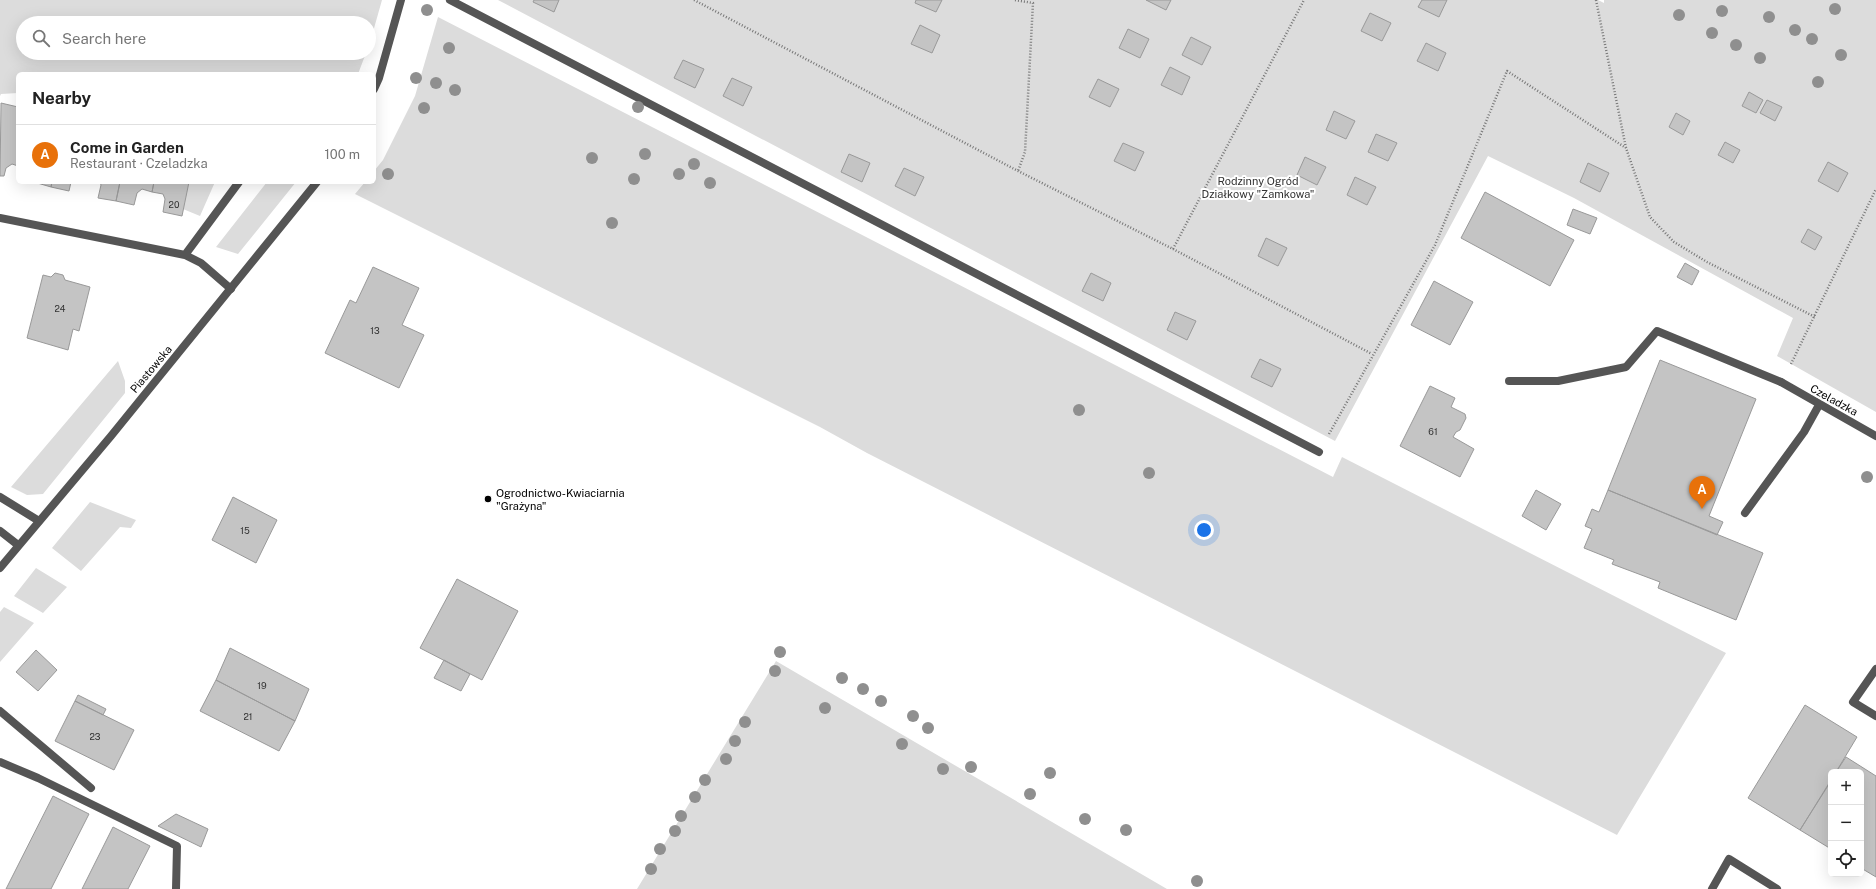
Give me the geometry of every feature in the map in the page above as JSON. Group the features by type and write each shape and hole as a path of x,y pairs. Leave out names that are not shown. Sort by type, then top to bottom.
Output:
{"street":[{"path":"376,85 401,0"},
{"path":"450,0 1319,452"},
{"path":"185,255 238,184"},
{"name":"Piastowska","path":"0,568 111,436 315,184"},
{"path":"0,218 185,255 201,264 231,289"},
{"name":"Czeladzka","path":"1509,381 1558,381 1626,367 1657,331 1781,382 1876,436"},
{"path":"1745,513 1804,432 1819,404"},
{"path":"0,497 39,521"},
{"path":"0,532 18,545"},
{"path":"1876,669 1852,702 1876,716"},
{"path":"0,711 91,788"},
{"path":"0,762 38,778 177,846 176,889"},
{"path":"1712,889 1729,859 1777,889"}],"path":[{"path":"694,0 1018,171 1173,248 1372,354"},
{"path":"1015,0 1033,2 1025,152 1018,171"},
{"path":"1173,248 1304,0"},
{"path":"1596,0 1626,148 1650,217 1674,242 1707,262 1815,317"},
{"path":"1319,452 1372,354 1435,245 1507,71 1626,148"},
{"path":"1781,382 1815,317 1876,189"}],"green space":[{"path":"0,0 382,0 376,21 376,16 16,16 16,60 363,60 359,72 16,72 16,93 1,94 0,96"},
{"name":"Rodzinny Ogród Działkowy \"Zamkowa\"","path":"498,0 1598,0 1604,3 1604,0 1876,0 1876,412 1777,356 1793,318 1574,198 1488,156 1335,441"},
{"path":"438,17 1333,477 1342,457 1726,653 1617,835 867,453 820,427 355,194 363,184 376,184 376,169 383,160 415,96"},
{"path":"189,184 214,184 200,216 183,209"},
{"path":"265,184 294,184 238,254 216,247"},
{"path":"118,361 125,381 125,393 43,494 27,495 11,487"},
{"path":"90,502 136,520 131,528 120,527 81,571 52,548"},
{"path":"36,568 67,587 43,613 14,596"},
{"path":"4,607 34,623 0,662 0,612"},
{"path":"776,661 1167,889 637,889"}],"building":[{"path":"534,0 559,0 554,12 533,2"},
{"path":"916,0 942,0 936,12 915,3"},
{"path":"1146,0 1171,0 1166,10"},
{"path":"1422,0 1447,0 1439,17 1418,7"},
{"path":"1370,13 1391,23 1382,41 1361,31"},
{"path":"920,25 940,35 932,53 911,44"},
{"path":"1128,29 1149,39 1140,58 1119,48"},
{"path":"1191,37 1211,47 1202,65 1182,55"},
{"path":"1426,43 1446,53 1438,71 1417,61"},
{"path":"683,60 704,69 695,88 674,78"},
{"path":"1170,67 1190,77 1182,95 1161,85"},
{"path":"732,78 752,87 743,106 723,96"},
{"path":"1098,79 1119,89 1110,107 1089,97"},
{"path":"1749,92 1763,100 1756,113 1742,106"},
{"path":"1767,100 1782,107 1775,121 1760,113"},
{"path":"1,103 16,107 16,165 12,164 6,168 4,176 0,176"},
{"path":"1334,111 1355,121 1346,139 1326,130"},
{"path":"1676,113 1690,121 1683,135 1669,127"},
{"path":"1376,134 1397,143 1388,161 1368,152"},
{"path":"1725,142 1740,150 1733,163 1718,155"},
{"path":"1123,143 1144,152 1135,171 1114,161"},
{"path":"849,154 870,163 862,182 841,172"},
{"path":"1305,157 1326,167 1317,185 1297,175"},
{"path":"1828,162 1848,173 1838,192 1818,181"},
{"path":"1588,163 1609,173 1600,192 1580,182"},
{"path":"904,168 924,177 915,196 895,186"},
{"path":"1355,177 1376,187 1367,205 1347,195"},
{"path":"41,184 52,184 51,187"},
{"path":"52,184 71,184 69,191 51,187"},
{"path":"120,184 116,201 98,198 101,185"},
{"path":"120,184 154,184 152,192 142,189 137,193 134,205 116,201"},
{"path":"154,184 189,184 182,216 163,212 165,199 163,194 152,192"},
{"path":"1485,192 1574,240 1550,286 1461,238"},
{"path":"1573,209 1597,218 1590,234 1567,225"},
{"path":"1808,229 1822,237 1815,250 1801,242"},
{"path":"1266,238 1287,248 1278,266 1258,256"},
{"path":"1685,263 1699,271 1692,285 1677,277"},
{"path":"373,267 419,288 402,325 424,335 399,388 325,353 350,300 356,303"},
{"path":"55,273 63,275 65,280 90,287 79,331 73,329 68,350 27,338 43,275 51,277"},
{"path":"1091,273 1111,283 1103,301 1082,291"},
{"path":"1434,281 1473,302 1450,345 1411,325"},
{"path":"1175,312 1196,321 1187,340 1167,330"},
{"path":"1260,359 1281,369 1272,387 1251,377"},
{"path":"1660,360 1756,399 1709,516 1723,522 1717,535 1608,490"},
{"path":"1430,386 1455,398 1451,407 1465,414 1466,418 1460,430 1456,432 1453,437 1474,449 1460,477 1400,446"},
{"path":"1536,490 1561,504 1546,530 1522,516"},
{"path":"1608,490 1763,553 1736,620 1658,588 1660,582 1612,564 1614,560 1584,548 1592,529 1585,526 1592,509 1599,512"},
{"path":"233,497 277,520 256,563 212,540"},
{"path":"457,579 518,611 482,680 420,648"},
{"path":"230,648 309,689 295,721 216,680"},
{"path":"36,650 57,670 38,691 16,672"},
{"path":"444,660 470,674 461,691 434,678"},
{"path":"216,680 295,721 279,751 200,711"},
{"path":"78,695 106,709 103,715 75,701"},
{"path":"75,701 134,730 114,770 55,741"},
{"path":"1805,705 1857,737 1838,769 1828,769 1828,785 1800,830 1748,798"},
{"path":"1846,757 1876,776 1876,877 1864,870 1864,769 1838,769"},
{"path":"1828,786 1828,847 1800,830"},
{"path":"53,796 89,814 51,889 6,889"},
{"path":"176,814 208,829 201,847 158,826"},
{"path":"113,827 150,846 128,889 82,889"}],"place":[{"name":"Ogrodnictwo-Kwiaciarnia \"Grażyna\"","path":"488,499"},
{"name":"Come in Garden","path":"1702,509"}]}
